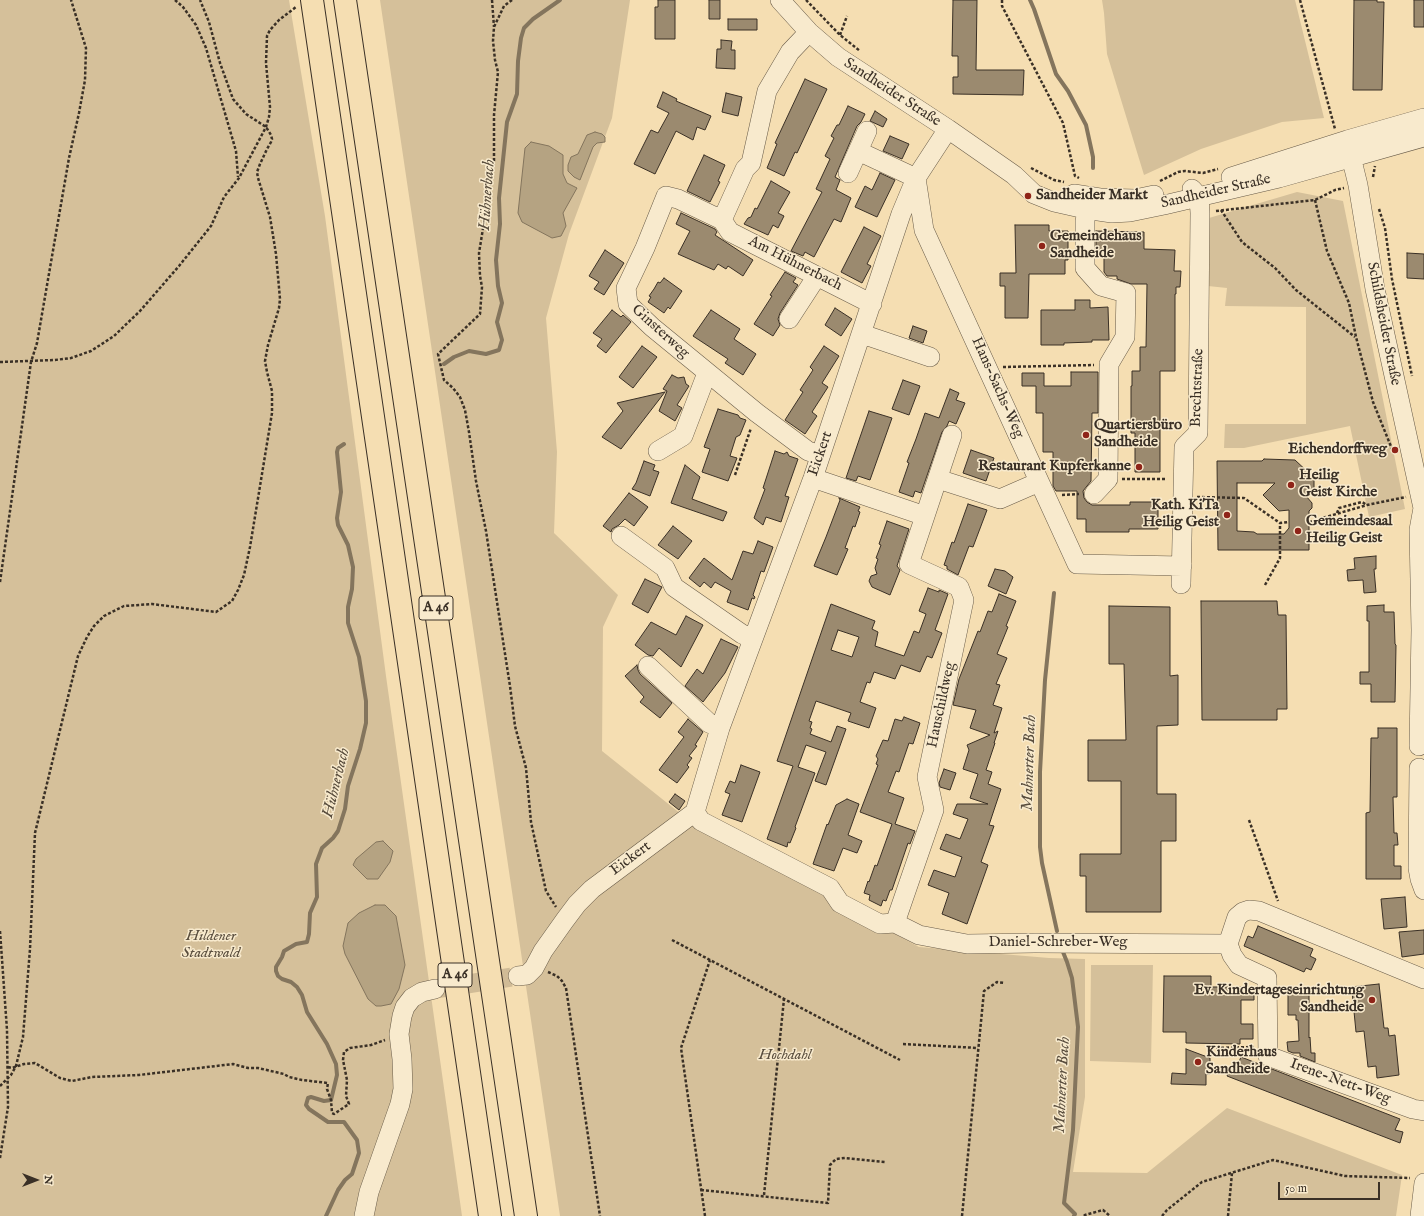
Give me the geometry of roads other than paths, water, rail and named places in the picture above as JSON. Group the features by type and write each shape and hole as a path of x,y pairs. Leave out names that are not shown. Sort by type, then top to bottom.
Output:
{"highway":[{"name":"A 46","path":"345,0 526,1216"},
{"name":"A 46","path":"306,2 490,1216"}],"street":[{"name":"Sandheider Straße","path":"780,0 809,32 838,57 948,129 1054,190 1100,198 1197,200 1345,143 1424,118"},
{"path":"722,220 745,169 751,162 767,91 790,52 809,32"},
{"name":"Eickert","path":"526,972 577,904 592,888 695,812 720,728 813,478 901,214 916,178 948,129"},
{"path":"848,173 867,131"},
{"name":"Sandheider Straße","path":"1345,143 1424,137"},
{"name":"Schildsheider Straße","path":"1345,143 1358,185 1375,290 1423,508 1419,530 1422,714 1418,746"},
{"path":"858,151 916,178"},
{"name":"Hans-Sachs-Weg","path":"916,178 924,230 1077,564 1182,575"},
{"name":"Am Hühnerbach","path":"666,196 678,199 722,220 730,232 872,304"},
{"name":"Ginsterweg","path":"666,196 645,248 626,288 628,304 652,327 757,413 808,451 820,455"},
{"name":"Brechtstraße","path":"1182,575 1184,447 1198,433 1197,200"},
{"path":"1085,220 1085,268 1101,286 1126,293 1125,337 1109,364 1108,479 1094,494"},
{"path":"789,319 818,276"},
{"path":"862,334 930,357"},
{"path":"658,451 683,436 707,373"},
{"name":"Hauschildweg","path":"895,923 934,810 927,777 964,600 958,587 910,564 952,436"},
{"path":"813,478 925,516"},
{"path":"938,479 1000,499 1042,488"},
{"path":"621,536 665,568 674,587 742,634 753,639"},
{"path":"648,666 709,723 720,728"},
{"path":"1418,768 1418,868 1424,890"},
{"name":"Daniel-Schreber-Weg","path":"695,812 701,821 830,888 840,903 880,924 895,923 919,935 967,944 1228,944"},
{"path":"1228,944 1237,917 1243,912 1249,910 1259,911 1424,980"},
{"name":"Irene-Nett-Weg","path":"1228,944 1232,955 1239,965 1267,978 1268,1056 1413,1109 1424,1111"},
{"path":"364,1216 369,1192 400,1104 403,1089 399,1034 402,1016 405,1007 412,998 422,992 435,989"},
{"path":"1420,1181 1420,1216"}],"waterway":[{"name":"Hühnerbach","path":"444,364 454,357 469,351 486,354 499,350 502,340 497,322 502,303 498,286 496,260 500,224 499,198 507,122 517,94 518,61 521,38 524,28 533,19 560,0"},
{"name":"Mahnerter Bach","path":"1030,0 1056,74 1068,91 1086,125 1093,157 1093,168"},
{"name":"Hühnerbach","path":"326,1216 338,1190 345,1180 352,1174 359,1153 357,1140 344,1122 328,1122 309,1109 306,1105 308,1098 311,1097 324,1101 331,1100 337,1075 336,1064 327,1044 307,1012 302,995 297,987 291,982 278,976 276,967 284,951 296,944 307,942 310,913 317,897 316,864 322,848 338,831 345,809 348,786 360,749 366,723 366,701 359,657 348,623 348,607 352,589 353,567 348,545 338,525 337,518 341,492 337,452 338,448 344,444"},
{"name":"Mahnerter Bach","path":"1054,593 1045,680 1040,772 1040,847 1042,863 1057,931"},
{"name":"Mahnerter Bach","path":"1063,952 1072,978 1078,1027 1073,1130 1064,1203 1075,1214 1074,1216"}],"tunnel":[{"path":"435,989 518,976"}],"place":[{"name":"Sandheider Markt","path":"1028,196"},
{"name":"Gemeindehaus Sandheide","path":"1042,246"},
{"name":"Quartiersbüro Sandheide","path":"1086,435"},
{"name":"Eichendorffweg","path":"1395,450"},
{"name":"Restaurant Kupferkanne","path":"1139,467"},
{"name":"Heilig Geist Kirche","path":"1291,485"},
{"name":"Kath. KiTa Heilig Geist","path":"1227,515"},
{"name":"Gemeindesaal Heilig Geist","path":"1298,531"},
{"name":"Ev. Kindertageseinrichtung Sandheide","path":"1372,1000"},
{"name":"Kinderhaus Sandheide","path":"1198,1062"}],"park label":[{"name":"Hildener Stadtwald","path":"211,946"},
{"name":"Hochdahl","path":"785,1056"}]}
